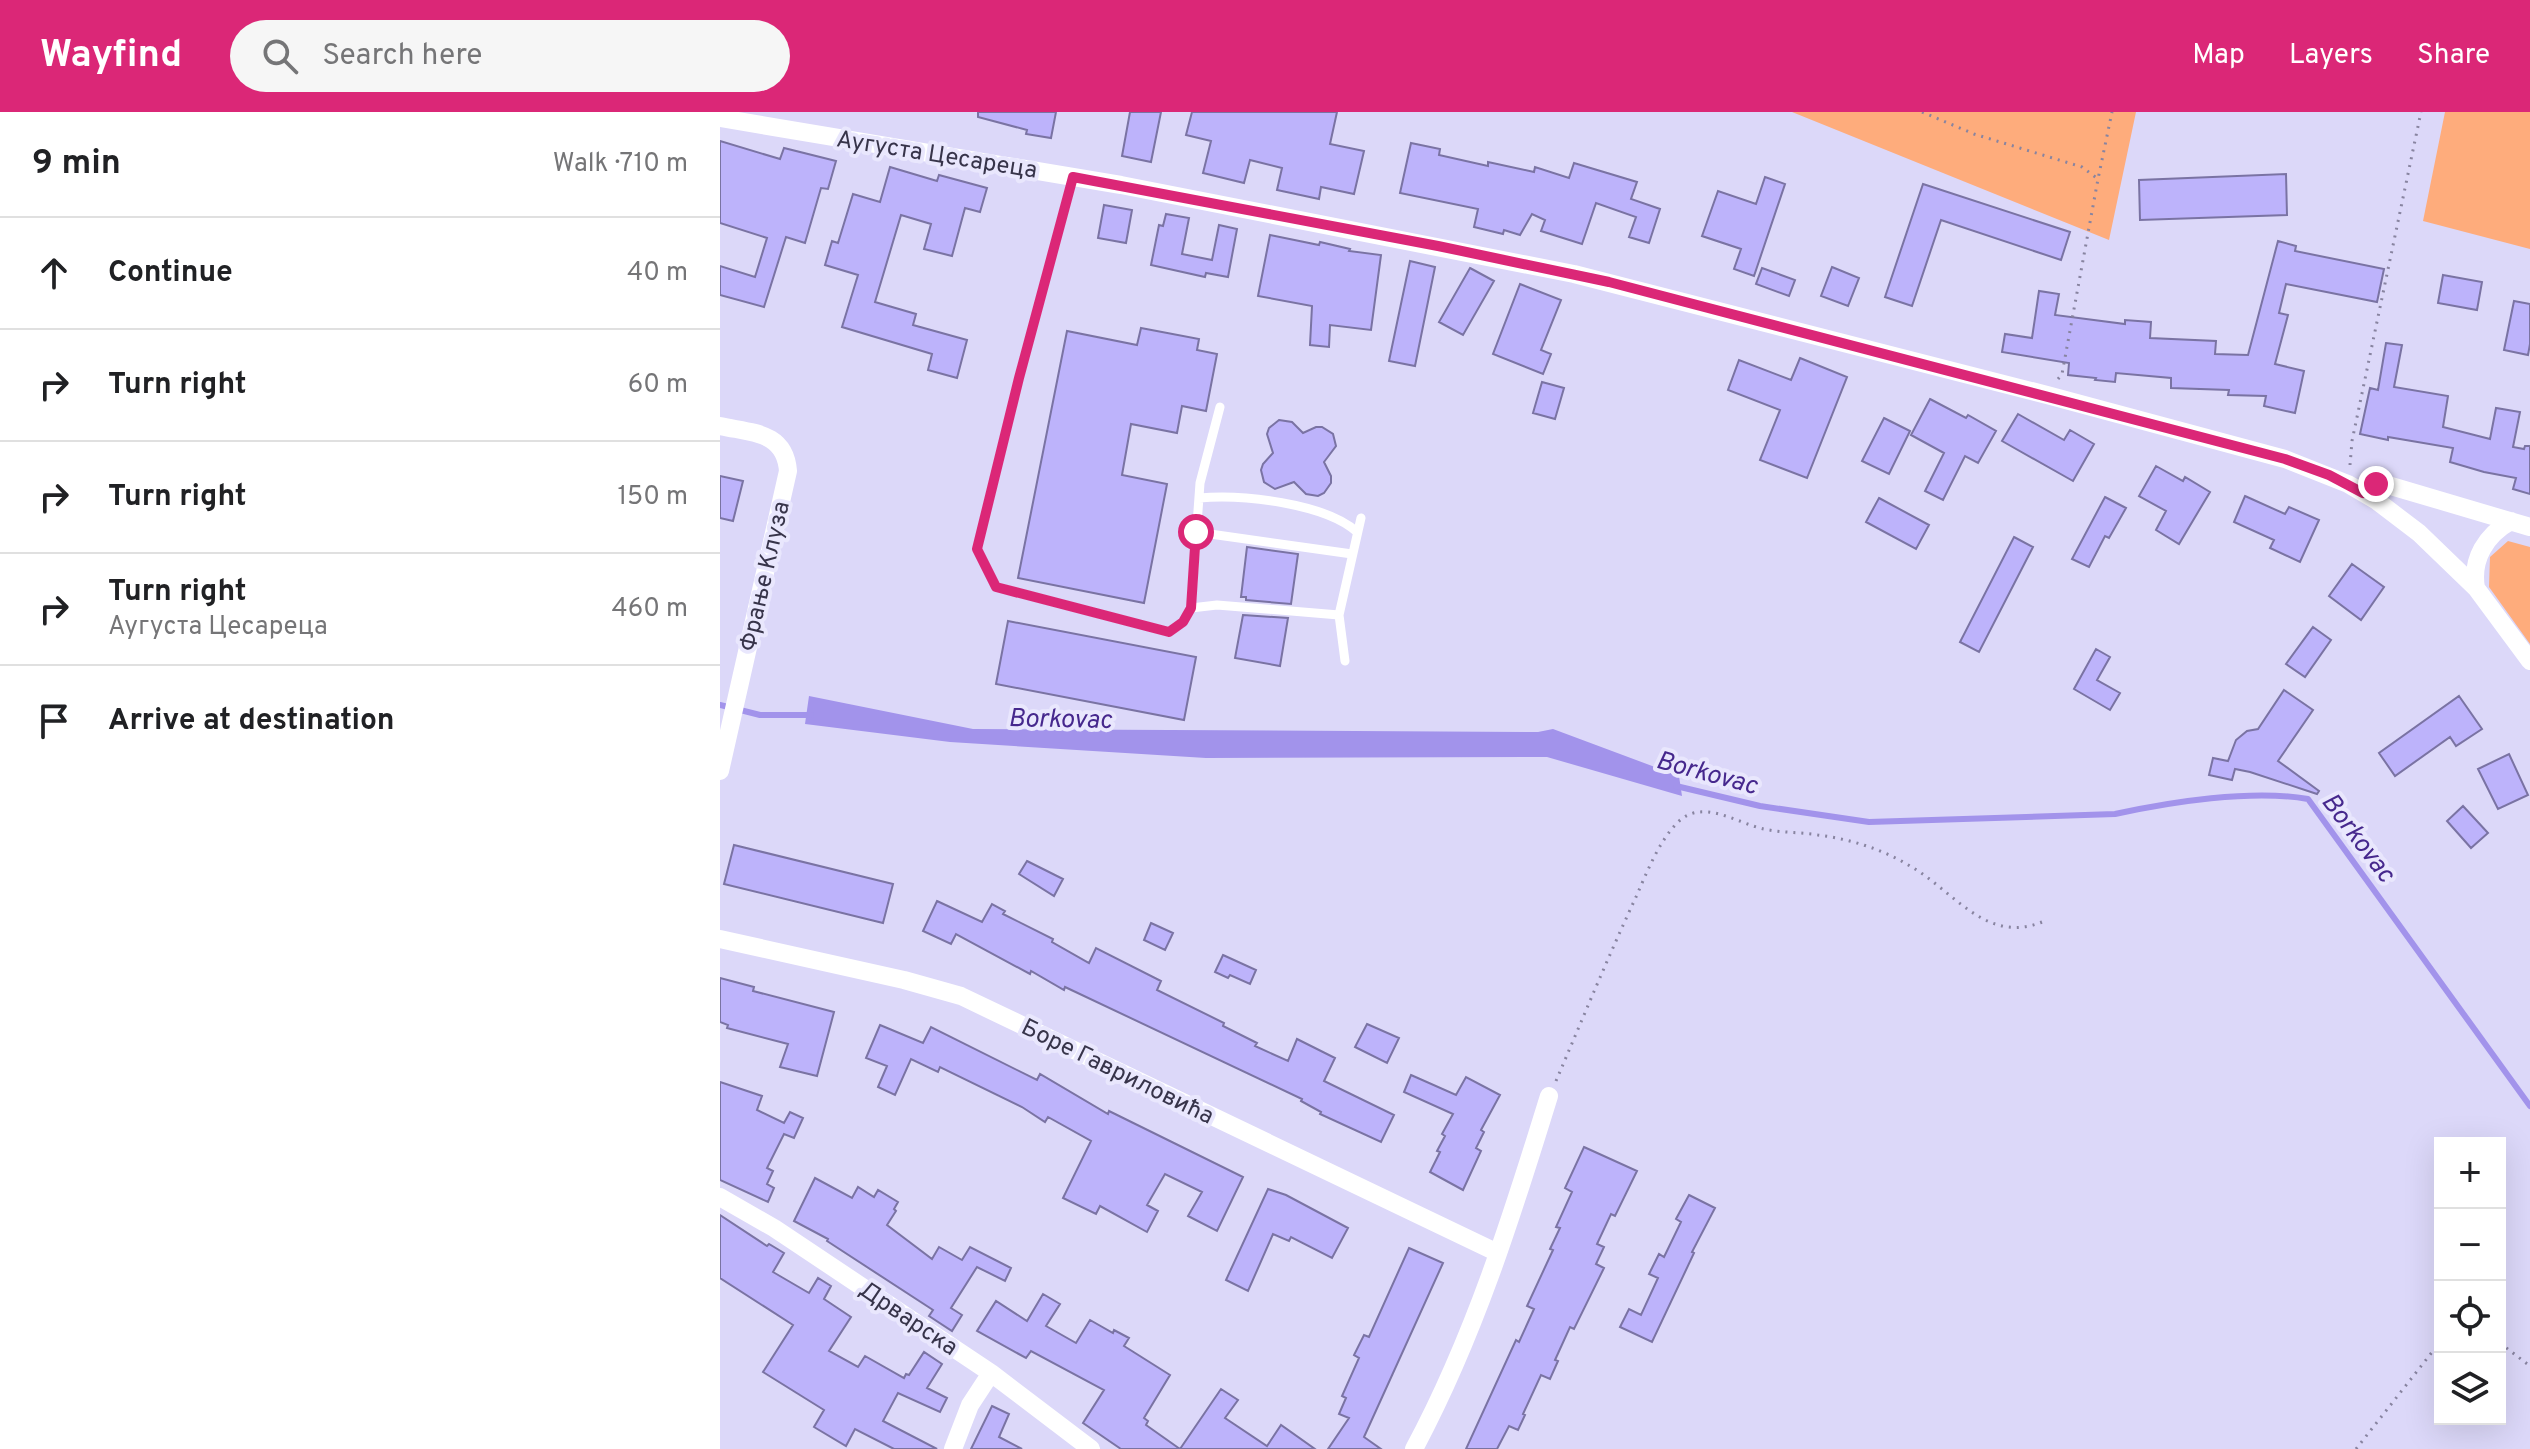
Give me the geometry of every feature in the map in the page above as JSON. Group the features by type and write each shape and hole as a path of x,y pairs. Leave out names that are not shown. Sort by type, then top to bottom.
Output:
{"street":[{"name":"Аугуста Цесареца","path":"720,118 1073,177 1438,246 1609,282 2285,459 2356,488 2419,533 2476,588 2530,661"},
{"name":"Фрање Клуза","path":"720,426 775,440 785,453 788,471 720,771"},
{"name":"Аугуста Цесареца","path":"2356,488 2376,484 2391,486 2530,527"},
{"path":"2476,588 2476,566 2480,552 2493,534 2511,521"},
{"name":"Боре Гавриловића","path":"720,939 904,980 961,996 1498,1253"},
{"path":"1414,1449 1466,1338 1498,1253 1549,1096"},
{"name":"Дрварска","path":"720,1197 774,1228 991,1373 1091,1449"},
{"path":"953,1449 970,1405 991,1373"}],"lane":[{"path":"1073,177 977,549 996,587 1169,632 1183,622 1191,608 1200,483 1220,407"},
{"path":"1199,498 1225,495 1318,510 1350,525 1357,532"},
{"path":"1345,661 1339,615 1361,518"},
{"path":"1196,532 1352,554"},
{"path":"1191,608 1217,605 1339,615"}],"path":[{"path":"1922,112 1974,134 2082,167 2098,179"},
{"path":"2047,395 2062,374 2112,112"},
{"path":"2356,488 2352,441 2421,112"},
{"path":"1549,1096 1610,953 1659,850 1677,823 1688,815 1709,812 1764,829 1817,834 1859,843 1923,873 1977,917 2013,928 2042,922"},
{"path":"2506,1348 2530,1366"},
{"path":"2356,1449 2434,1350"}],"shaded area":[{"path":"1792,112 2136,112 2109,240"},
{"path":"2445,112 2530,112 2530,249 2423,221"},
{"path":"2508,541 2530,547 2530,644 2489,587 2490,557"},
{"path":"809,696 973,729 1538,732 1553,729 1679,776 1682,796 1547,757 1206,758 950,742 805,724"}],"building":[{"path":"978,112 1056,112 1051,138 1026,134 1027,130 978,117"},
{"path":"1130,112 1161,112 1151,162 1122,156"},
{"path":"1192,112 1337,112 1330,144 1364,151 1354,194 1321,187 1319,199 1277,190 1282,168 1250,160 1244,183 1203,173 1211,141 1186,135"},
{"path":"720,141 780,159 784,148 836,161 828,189 821,188 805,243 786,237 764,307 720,295 720,266 755,277 767,238 720,223"},
{"path":"1411,143 1440,149 1439,155 1488,166 1488,162 1534,172 1535,167 1569,178 1574,163 1637,182 1631,199 1660,209 1649,243 1629,237 1636,217 1596,203 1582,244 1541,231 1545,220 1532,214 1520,235 1474,227 1478,209 1400,193"},
{"path":"890,167 937,181 939,175 987,188 980,212 965,208 952,256 924,249 931,224 901,215 875,302 916,314 913,325 967,340 957,378 928,370 932,354 842,327 858,275 825,265 832,241 838,243 853,194 880,202"},
{"path":"2286,174 2287,215 2140,220 2139,180"},
{"path":"1765,177 1785,184 1754,276 1734,269 1741,249 1702,236 1718,191 1756,204"},
{"path":"1923,184 2070,232 2061,260 1941,220 1912,306 1885,297"},
{"path":"1104,205 1132,210 1126,243 1098,238"},
{"path":"1166,214 1189,218 1182,254 1212,260 1219,225 1237,229 1228,277 1206,273 1205,277 1151,265 1159,225 1163,226"},
{"path":"1270,235 1381,255 1371,330 1330,325 1329,347 1310,345 1312,306 1258,296"},
{"path":"2278,241 2296,246 2295,251 2384,269 2377,302 2286,284 2279,313 2288,315 2275,364 2304,371 2295,413 2264,406 2266,396 2228,395 2229,390 2171,388 2171,378 2116,373 2115,382 2095,380 2068,375 2069,363 2002,352 2005,334 2032,338 2039,291 2059,294 2055,315 2125,324 2125,320 2151,322 2150,338 2216,341 2215,354 2248,355"},
{"path":"1410,261 1435,267 1415,366 1389,361"},
{"path":"1832,267 1859,278 1848,306 1821,296"},
{"path":"1470,268 1494,281 1463,335 1439,322"},
{"path":"1762,268 1795,280 1789,296 1756,284"},
{"path":"2443,275 2482,282 2477,310 2438,303"},
{"path":"1520,284 1561,300 1541,350 1551,354 1543,374 1493,354"},
{"path":"2514,301 2530,304 2528,355 2504,350"},
{"path":"1141,328 1199,339 1197,350 1217,354 1206,411 1182,406 1177,433 1131,424 1122,475 1167,484 1144,603 1018,578 1067,331 1137,345"},
{"path":"2386,343 2402,345 2394,387 2448,396 2443,427 2490,439 2496,408 2520,412 2513,447 2524,449 2530,446 2530,494 2513,489 2516,478 2450,462 2453,448 2360,434 2370,388 2378,390"},
{"path":"1800,358 1847,377 1807,478 1760,460 1780,410 1728,390 1739,360 1791,380"},
{"path":"1542,382 1564,388 1555,419 1533,413"},
{"path":"1930,399 1996,431 1978,463 1965,456 1943,500 1925,491 1944,453 1911,435"},
{"path":"2018,414 2064,440 2070,430 2094,444 2073,481 2002,441"},
{"path":"1884,418 1910,431 1889,474 1862,461"},
{"path":"1279,420 1292,422 1303,433 1322,427 1333,434 1336,446 1324,462 1331,483 1324,493 1318,496 1306,494 1294,482 1275,489 1264,482 1261,470 1273,453 1267,434"},
{"path":"2156,466 2183,481 2185,477 2210,492 2179,544 2156,530 2166,511 2139,496"},
{"path":"720,476 743,481 733,521 720,518"},
{"path":"2245,496 2285,514 2289,507 2319,520 2300,562 2270,548 2274,540 2234,522"},
{"path":"2105,497 2126,508 2109,538 2105,536 2089,567 2072,559"},
{"path":"1879,498 1929,525 1916,549 1866,522"},
{"path":"2014,537 2033,547 1979,652 1960,642"},
{"path":"1247,547 1298,554 1291,604 1241,597"},
{"path":"2352,564 2384,587 2361,620 2329,596"},
{"path":"1243,615 1288,618 1280,666 1235,658"},
{"path":"1008,621 1196,657 1184,720 996,684"},
{"path":"2313,627 2331,640 2305,677 2286,664"},
{"path":"2096,649 2110,657 2097,680 2120,693 2110,710 2074,689"},
{"path":"2284,690 2313,710 2278,761 2319,791 2317,794 2235,769 2232,780 2209,775 2213,758 2228,761 2236,740 2247,731 2258,729"},
{"path":"2459,696 2482,729 2456,746 2450,737 2395,776 2379,753"},
{"path":"2509,754 2528,795 2498,809 2478,769"},
{"path":"2463,806 2488,833 2471,848 2447,821"},
{"path":"734,845 893,884 883,923 724,884"},
{"path":"1027,861 1063,879 1054,896 1019,874"},
{"path":"937,901 982,922 992,904 1005,911 1003,914 1053,939 1052,942 1089,963 1096,948 1161,981 1157,990 1224,1023 1223,1026 1257,1043 1255,1046 1288,1061 1297,1039 1335,1058 1324,1081 1394,1115 1381,1142 1320,1114 1302,1099 1065,987 1064,990 1031,971 1030,974 956,934 951,944 923,931"},
{"path":"1151,923 1173,933 1165,950 1144,940"},
{"path":"1223,955 1256,970 1250,984 1215,972"},
{"path":"720,978 754,987 753,991 834,1012 817,1076 780,1067 788,1044 727,1028 728,1025 720,1022"},
{"path":"1367,1024 1399,1038 1387,1063 1355,1047"},
{"path":"880,1025 923,1043 931,1027 1037,1080 1040,1074 1108,1114 1109,1111 1243,1177 1217,1231 1188,1216 1202,1192 1165,1174 1147,1205 1158,1211 1147,1232 1100,1206 1096,1214 1063,1198 1091,1141 1048,1117 1045,1122 1022,1107 940,1067 938,1072 911,1059 895,1095 878,1087 887,1066 866,1058"},
{"path":"1411,1075 1456,1095 1466,1077 1500,1095 1481,1130 1484,1132 1476,1148 1481,1151 1463,1190 1430,1172 1440,1152 1437,1151 1445,1136 1442,1134 1453,1114 1404,1092"},
{"path":"720,1082 762,1096 757,1110 784,1123 790,1112 803,1118 794,1138 784,1134 767,1168 773,1171 767,1184 774,1188 768,1202 720,1180"},
{"path":"1584,1147 1637,1171 1597,1244 1604,1247 1596,1264 1604,1268 1574,1329 1570,1327 1550,1379 1541,1375 1518,1430 1509,1426 1497,1449 1466,1449 1516,1340 1519,1342 1534,1309 1527,1306 1553,1250 1550,1249 1560,1228 1556,1227 1572,1192 1565,1188"},
{"path":"815,1178 852,1198 858,1187 874,1197 878,1190 898,1202 887,1225 932,1259 939,1247 962,1260 970,1247 1011,1268 1005,1281 977,1267 951,1308 962,1315 952,1331 929,1316 933,1310 828,1239 794,1221"},
{"path":"1268,1189 1286,1195 1348,1228 1332,1258 1291,1237 1289,1241 1273,1234 1248,1291 1226,1280"},
{"path":"1689,1195 1715,1208 1652,1342 1620,1327 1629,1309 1641,1315 1658,1278 1649,1274 1659,1254 1664,1257 1681,1222 1676,1219"},
{"path":"720,1215 767,1246 769,1244 784,1253 773,1272 809,1293 818,1278 831,1286 824,1299 851,1317 829,1351 858,1367 865,1356 904,1378 924,1352 942,1364 927,1388 947,1398 940,1412 898,1393 883,1421 937,1449 894,1449 855,1429 846,1446 814,1427 824,1410 763,1372 793,1325 720,1278"},
{"path":"1409,1248 1443,1263 1364,1437 1381,1449 1328,1449 1349,1418 1339,1414 1346,1398 1342,1396 1359,1358 1354,1355 1364,1335 1369,1337"},
{"path":"1043,1294 1060,1304 1046,1326 1076,1343 1090,1320 1129,1338 1124,1346 1170,1375 1144,1418 1148,1421 1146,1425 1180,1449 1121,1449 1083,1423 1104,1390 1031,1351 1026,1358 977,1331 996,1301 1027,1321"},
{"path":"1221,1389 1238,1400 1225,1418 1267,1446 1281,1425 1315,1449 1180,1449"},
{"path":"992,1406 1009,1414 999,1437 1022,1449 971,1449"}],"waterway":[{"name":"Borkovac","path":"720,705 760,715 811,715"},
{"name":"Borkovac","path":"1676,786 1760,806 1869,822 2115,814 2185,801 2237,796 2308,799 2530,1106"}],"route":[{"path":"1196,532 1191,608 1183,622 1169,632 996,587 977,549 1073,177 1438,246 1609,282 2285,459 2329,475 2363,493 2376,484"}]}
